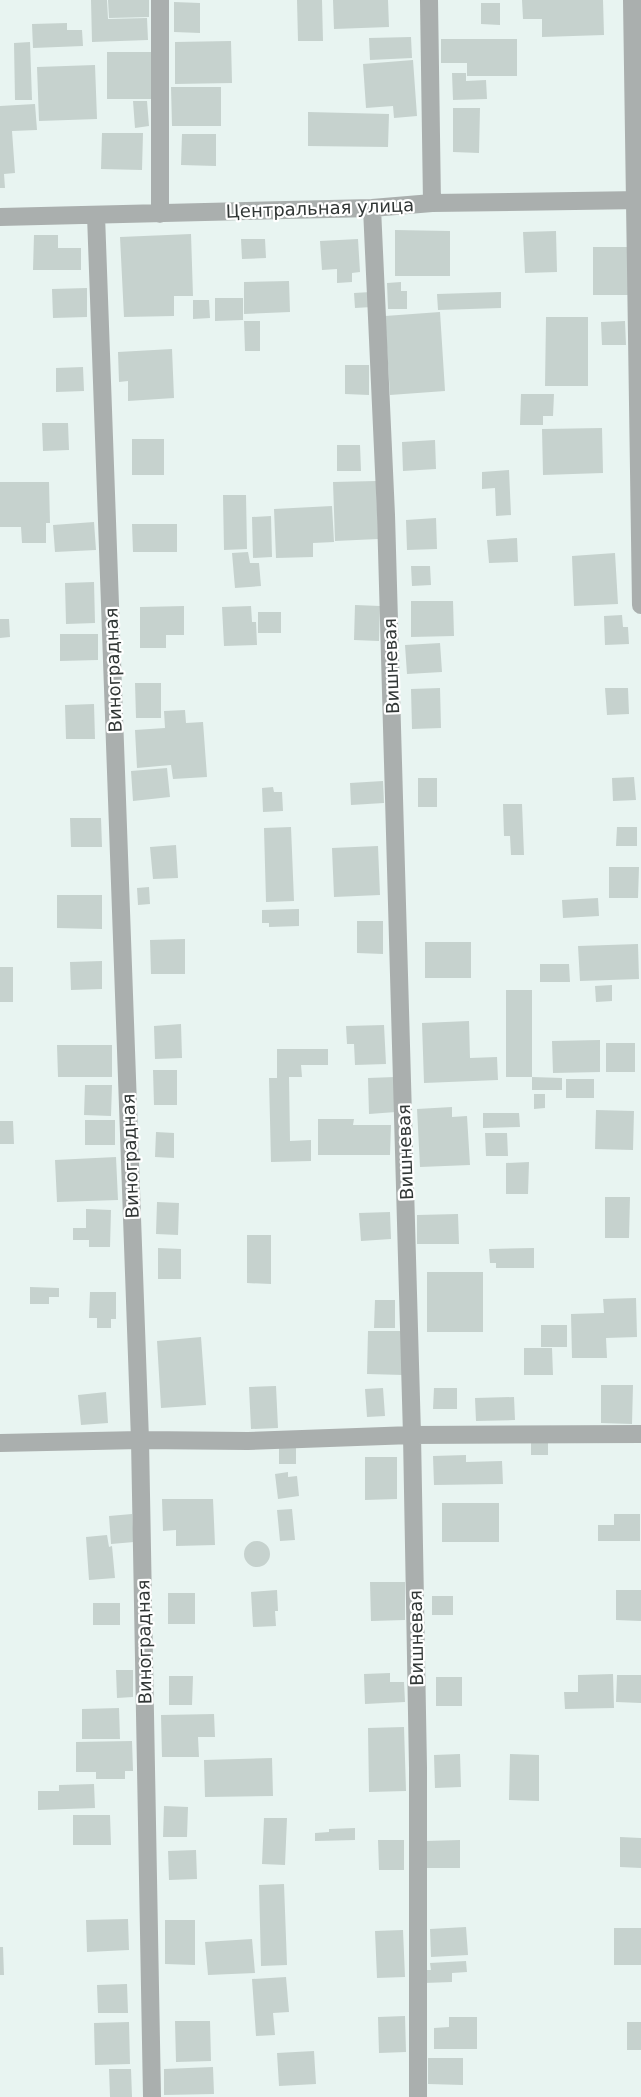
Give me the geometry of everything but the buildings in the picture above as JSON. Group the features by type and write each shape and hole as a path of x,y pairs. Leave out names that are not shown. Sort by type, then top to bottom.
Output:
{"street":[{"path":"160,0 160,214"},
{"path":"429,0 432,203"},
{"path":"632,0 638,200 641,605"},
{"name":"Центральная улица","path":"0,217 372,208 432,203 638,200"},
{"name":"Вишневая","path":"372,208 386,527 412,1435 418,1768 418,2097"},
{"name":"Виноградная","path":"96,215 140,1440 152,2097"},
{"path":"0,1443 248,1440 412,1435 641,1434"}]}
